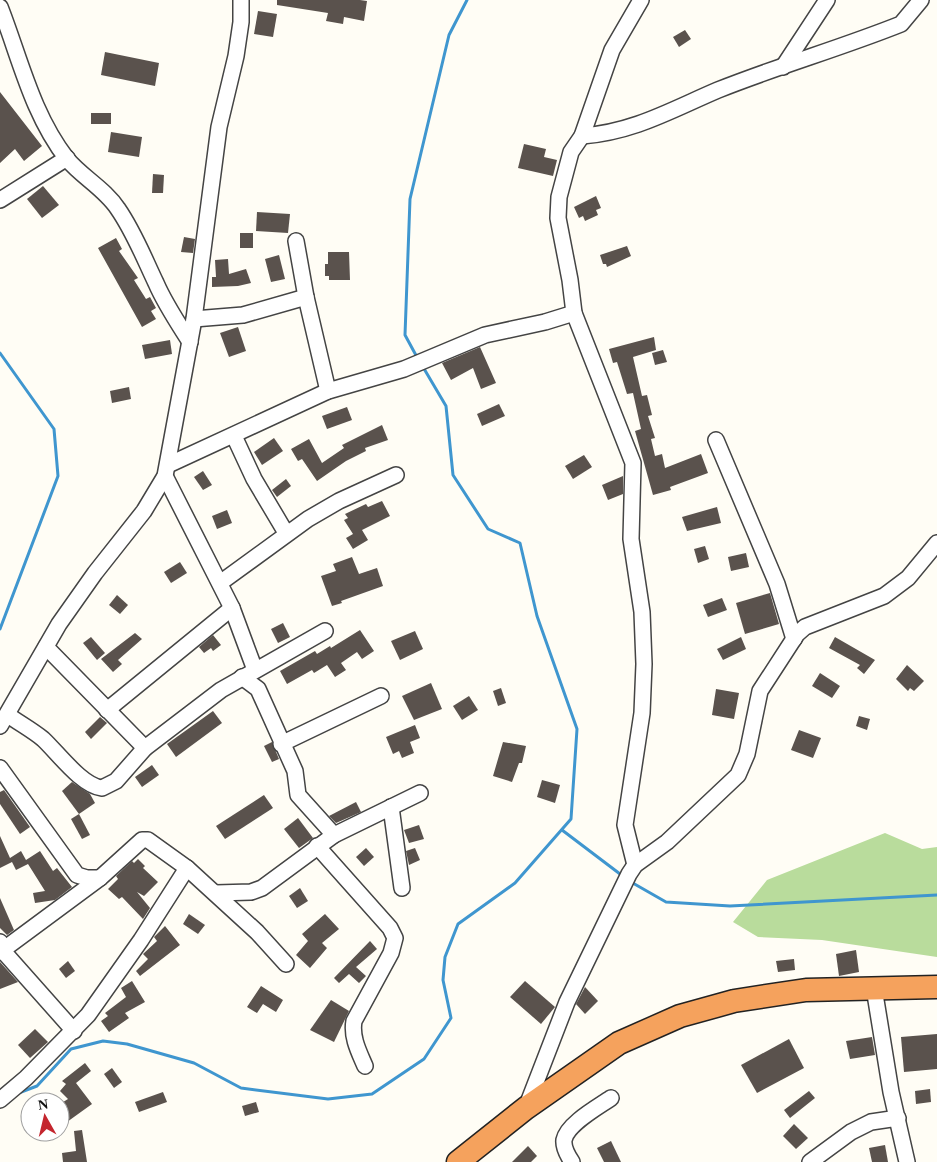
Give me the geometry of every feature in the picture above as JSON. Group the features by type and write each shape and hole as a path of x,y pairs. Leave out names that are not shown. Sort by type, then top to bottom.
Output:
{"highway":[{"path":"470,1157 526,1108 619,1043 680,1016 734,1001 806,990 937,987"}],"street":[{"path":"241,0 241,22 237,48 219,127 194,319 167,470 144,511 73,604 4,721 41,738 82,778 97,787 107,786 116,781 145,748 221,690 325,631"},
{"path":"635,864 625,824 642,713 644,664 642,612 631,539 633,459 574,313 570,280 558,218 559,197 566,165 571,152 582,136 612,50 641,0"},
{"path":"783,67 827,0"},
{"path":"582,136 607,134 634,127 718,90 901,24 921,0"},
{"path":"1,12 37,107 49,131 67,158 119,210 140,248 164,299 190,342"},
{"path":"0,200 67,158"},
{"path":"296,241 306,297 328,391"},
{"path":"194,319 243,315 306,297"},
{"path":"167,470 328,391 404,369 485,335 545,322 574,313"},
{"path":"234,436 254,478 286,533"},
{"path":"716,440 777,584 794,639"},
{"path":"167,470 232,608 249,674 258,689 281,744 296,771 298,795 334,835"},
{"path":"220,583 286,533 338,501 396,475"},
{"path":"526,1108 567,1002 635,864 667,842 738,775 747,754 760,691 794,639 805,627 884,596 908,578 937,543"},
{"path":"107,710 232,608"},
{"path":"46,647 145,748"},
{"path":"281,744 381,696"},
{"path":"0,768 77,875 87,878 100,878"},
{"path":"216,893 251,892 262,888 334,835 420,793"},
{"path":"391,807 402,888"},
{"path":"74,1031 1,948 100,878 142,840 148,840 187,868 257,932 286,964"},
{"path":"317,846 390,928 395,938 391,953 354,1021 352,1030 365,1066"},
{"path":"0,1100 74,1031 111,983 187,868"},
{"path":"874,988 885,1060 907,1162"},
{"path":"572,1162 564,1146 567,1133 577,1122 611,1098"},
{"path":"810,1162 851,1132 871,1122 898,1118"}],"green space":[{"path":"885,833 922,849 937,847 937,957 822,940 758,937 733,922 767,880"}],"building":[{"path":"277,0 367,1 364,21 344,17 343,24 326,21 328,13 277,5"},
{"path":"258,11 277,14 273,37 254,34"},
{"path":"685,30 691,39 679,47 673,37"},
{"path":"105,52 159,63 155,86 101,75"},
{"path":"0,92 42,146 24,161 15,149 0,163"},
{"path":"91,113 111,113 111,124 91,124"},
{"path":"111,132 142,137 139,157 108,152"},
{"path":"524,144 546,149 544,157 557,160 553,176 518,168"},
{"path":"153,174 164,175 163,193 152,193"},
{"path":"43,186 59,205 42,218 27,199"},
{"path":"596,196 601,208 596,210 598,215 585,221 583,216 579,218 574,207"},
{"path":"257,212 290,214 288,233 256,231"},
{"path":"240,233 253,233 253,248 240,248"},
{"path":"184,237 195,239 193,253 181,252"},
{"path":"116,238 122,249 119,251 138,278 134,280 146,299 150,297 156,308 151,311 156,319 142,327 98,248"},
{"path":"627,246 631,256 607,267 606,264 603,264 600,255"},
{"path":"328,252 349,252 350,280 329,280 329,276 325,276"},
{"path":"279,255 285,279 271,282 265,259"},
{"path":"228,259 229,274 246,269 251,283 238,286 212,287 212,277 216,277 215,260"},
{"path":"238,327 246,351 229,357 220,333"},
{"path":"654,337 656,350 633,357 642,396 647,395 652,415 648,416 655,438 651,439 655,456 662,454 665,468 701,454 708,473 670,487 671,490 653,495 635,431 641,429 633,393 627,394 617,362 613,363 609,349"},
{"path":"170,340 172,354 145,359 142,345"},
{"path":"480,347 496,383 481,389 473,368 451,380 442,363"},
{"path":"663,350 667,362 655,365 652,353"},
{"path":"129,387 131,399 112,403 110,391"},
{"path":"499,404 505,416 482,426 477,414"},
{"path":"347,407 352,420 327,429 322,416"},
{"path":"382,425 388,440 365,448 366,451 346,461 317,481 302,459 298,461 291,449 309,439 322,463 344,448 342,445"},
{"path":"274,438 283,451 262,465 254,452"},
{"path":"584,455 592,467 573,479 565,466"},
{"path":"203,471 212,485 203,490 194,477"},
{"path":"623,476 623,494 608,500 602,485"},
{"path":"286,479 291,486 277,497 272,490"},
{"path":"382,501 390,516 362,530 368,540 353,549 346,538 353,534 344,520 348,518 345,514 366,504 368,507"},
{"path":"717,507 721,523 687,531 682,517"},
{"path":"227,510 232,523 217,529 212,516"},
{"path":"705,546 709,559 698,563 694,549"},
{"path":"746,553 749,567 731,571 728,557"},
{"path":"352,557 359,574 377,568 383,586 332,606 321,576 336,571 333,564"},
{"path":"180,562 187,573 171,583 164,572"},
{"path":"770,593 779,624 745,634 736,603"},
{"path":"117,595 128,605 120,614 109,605"},
{"path":"722,598 727,610 708,617 703,605"},
{"path":"283,623 290,637 278,643 271,629"},
{"path":"360,630 374,651 362,659 357,652 341,663 346,670 335,677 327,665 314,673 312,670 287,684 280,671 315,651 317,654 330,646 331,648"},
{"path":"415,631 423,649 400,660 391,641"},
{"path":"135,633 142,639 118,660 122,664 113,672 101,659"},
{"path":"213,635 221,645 213,651 211,648 204,653 199,647"},
{"path":"91,637 105,653 97,660 83,643"},
{"path":"741,637 746,649 723,660 717,649"},
{"path":"835,637 875,660 864,674 857,668 860,665 829,648"},
{"path":"907,665 924,681 914,691 910,688 908,691 896,679"},
{"path":"820,673 840,686 832,698 812,686"},
{"path":"431,683 442,709 414,720 402,696"},
{"path":"501,688 506,703 498,706 493,691"},
{"path":"716,689 739,693 734,719 712,715"},
{"path":"469,696 478,710 462,720 453,706"},
{"path":"213,711 222,723 176,757 167,744"},
{"path":"859,716 870,719 867,730 856,726"},
{"path":"100,717 107,723 91,739 85,732"},
{"path":"415,725 420,738 410,742 414,753 402,758 399,751 393,754 386,737"},
{"path":"799,730 821,738 813,758 791,750"},
{"path":"272,742 279,759 272,762 264,746"},
{"path":"503,742 526,746 522,763 519,763 512,782 493,776"},
{"path":"152,765 159,775 142,787 135,777"},
{"path":"542,780 560,785 555,803 537,797"},
{"path":"72,782 90,794 95,803 79,814 62,791"},
{"path":"4,790 30,827 20,834 0,804 0,792"},
{"path":"264,795 273,808 225,839 216,826"},
{"path":"356,802 361,812 336,823 329,816"},
{"path":"79,814 90,835 82,839 71,819"},
{"path":"298,818 313,838 299,848 284,829"},
{"path":"419,825 424,839 409,843 404,830"},
{"path":"0,836 10,858 21,851 26,860 40,851 53,871 57,868 72,887 55,900 35,903 33,893 45,891 28,864 16,870 12,862 0,868"},
{"path":"366,848 374,857 364,866 356,857"},
{"path":"415,848 420,860 409,865 406,851"},
{"path":"138,859 145,866 143,868 158,882 144,896 137,892 150,908 143,919 122,897 119,899 108,889 118,879 116,876 132,861 134,863"},
{"path":"300,888 308,901 297,908 289,896"},
{"path":"0,898 14,930 7,935 0,928"},
{"path":"189,914 205,925 198,934 183,924"},
{"path":"325,914 339,929 322,943 327,948 310,968 296,955 308,941 302,934"},
{"path":"165,926 180,945 140,976 136,971 148,959 143,954 157,941 154,937"},
{"path":"370,941 377,949 356,967 366,976 359,983 349,974 339,983 334,978"},
{"path":"856,950 859,972 839,976 836,954"},
{"path":"794,959 795,970 778,972 776,961"},
{"path":"68,961 75,971 66,978 59,969"},
{"path":"0,962 18,982 0,989"},
{"path":"132,981 145,1002 125,1013 129,1018 109,1032 101,1021 108,1016 105,1013 126,997 121,988"},
{"path":"525,981 555,1007 541,1024 510,997"},
{"path":"261,986 283,1000 276,1012 263,1004 257,1013 247,1007"},
{"path":"585,987 598,1001 585,1014 576,1004"},
{"path":"331,1000 349,1011 334,1042 310,1030"},
{"path":"35,1029 48,1042 30,1058 18,1045"},
{"path":"937,1034 937,1069 904,1072 901,1037"},
{"path":"872,1037 875,1055 850,1059 846,1041"},
{"path":"789,1039 804,1068 757,1093 741,1065"},
{"path":"85,1063 91,1071 76,1083 92,1104 70,1120 70,1092 60,1091 66,1084 62,1081"},
{"path":"112,1068 122,1082 114,1088 104,1074"},
{"path":"930,1089 931,1102 916,1104 915,1091"},
{"path":"809,1091 815,1098 790,1118 784,1110"},
{"path":"163,1092 167,1102 139,1112 135,1102"},
{"path":"256,1102 259,1112 245,1116 242,1106"},
{"path":"794,1124 808,1138 796,1149 783,1136"},
{"path":"82,1130 87,1162 63,1162 62,1153 76,1151 74,1131"},
{"path":"611,1141 621,1162 604,1162 597,1148"},
{"path":"885,1145 888,1162 872,1162 869,1148"},
{"path":"528,1146 537,1156 531,1162 512,1162"}],"waterway":[{"path":"418,359 405,335 410,199 449,35 467,0"},
{"path":"0,353 54,429 58,476 0,629"},
{"path":"16,1094 37,1086 71,1049 103,1041 127,1044 194,1063 241,1088 328,1099 372,1094 424,1059 451,1018 443,980 445,957 458,924 515,883 571,819 577,729 537,616 520,543 488,529 453,475 446,406 423,367"},
{"path":"562,830 624,877"},
{"path":"631,882 666,902 730,906 937,895"}]}
